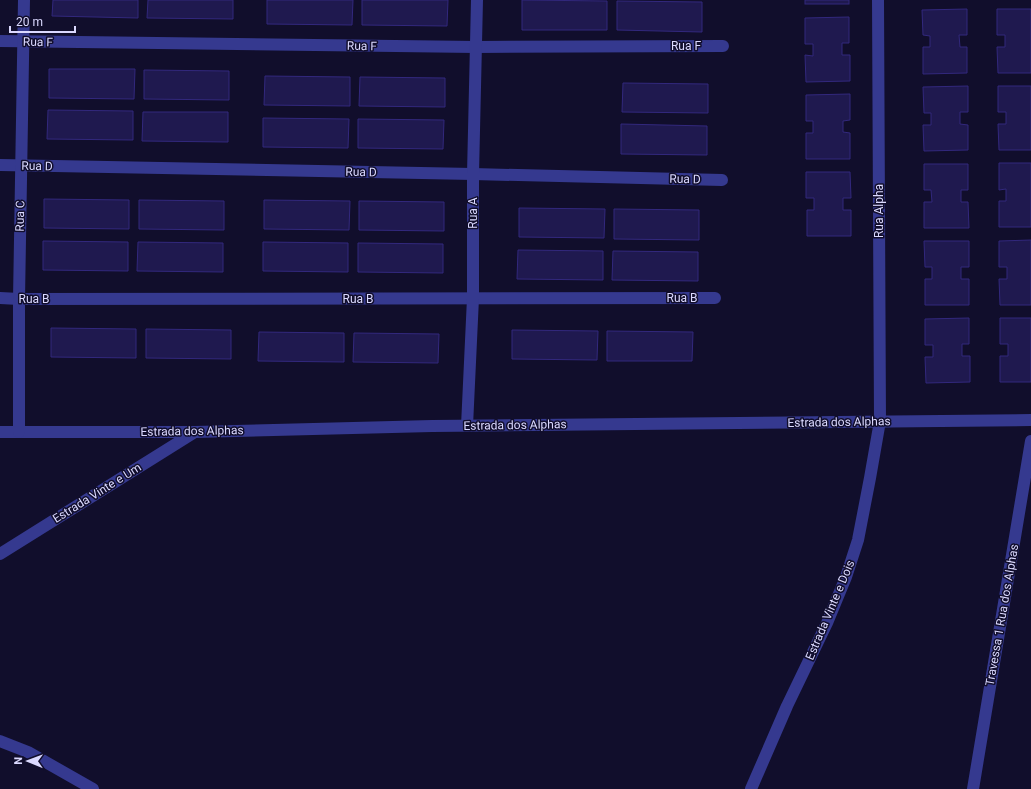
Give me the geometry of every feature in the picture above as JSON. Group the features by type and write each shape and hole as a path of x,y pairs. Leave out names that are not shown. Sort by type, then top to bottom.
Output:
{"street":[{"name":"Rua C","path":"19,432 19,299 24,0"},
{"name":"Rua A","path":"467,426 473,298 473,174 477,0"},
{"name":"Rua Alpha","path":"878,0 880,422"},
{"name":"Rua F","path":"0,42 476,47 723,46"},
{"name":"Rua D","path":"0,165 722,180"},
{"name":"Rua B","path":"0,298 715,298"},
{"name":"Estrada dos Alphas","path":"0,432 195,432 467,426 1031,420"},
{"name":"Estrada Vinte e Dois","path":"751,789 787,706 827,623 846,577 858,540 880,422"},
{"name":"Estrada Vinte e Um","path":"0,554 195,432"},
{"name":"Travessa 1 Rua dos Alphas","path":"973,789 1031,441"},
{"path":"0,741 28,752 93,789"}],"building":[{"path":"53,0 138,0 138,18 52,16"},
{"path":"148,0 233,0 233,19 147,18"},
{"path":"267,0 353,0 352,25 267,24"},
{"path":"362,0 448,0 447,26 362,25"},
{"path":"522,0 607,1 607,30 522,30"},
{"path":"805,0 849,0 849,4 805,4"},
{"path":"617,1 702,2 702,32 617,30"},
{"path":"967,9 967,35 959,35 960,47 967,47 967,73 923,74 923,47 930,47 930,36 923,35 922,10"},
{"path":"997,9 1031,9 1031,73 998,73 997,47 1005,47 1005,35 997,35"},
{"path":"849,17 849,43 842,43 842,55 850,55 850,81 806,82 805,55 813,56 813,44 805,44 805,18"},
{"path":"49,69 135,69 134,99 49,98"},
{"path":"144,70 229,71 229,100 144,99"},
{"path":"265,76 350,77 350,106 264,105"},
{"path":"360,77 445,78 445,107 359,106"},
{"path":"623,83 708,84 708,113 622,112"},
{"path":"968,86 968,112 960,112 960,124 968,125 968,150 924,151 923,125 931,125 931,113 924,113 923,87"},
{"path":"998,86 1031,86 1031,150 999,150 998,124 1006,124 1006,112 998,112"},
{"path":"850,94 850,120 843,121 843,132 850,133 850,159 806,159 806,133 813,133 813,121 806,121 806,95"},
{"path":"48,110 133,111 133,140 47,139"},
{"path":"143,112 228,112 228,142 142,141"},
{"path":"263,118 349,119 348,148 263,147"},
{"path":"358,119 444,120 443,149 358,148"},
{"path":"621,124 707,126 707,155 621,154"},
{"path":"999,163 1031,163 1031,227 999,227 999,201 1006,201 1006,189 999,190"},
{"path":"924,164 968,164 968,190 961,190 961,202 968,202 969,228 924,228 924,202 932,202 931,190 924,190"},
{"path":"806,172 850,172 851,198 843,198 843,210 851,210 851,236 807,236 807,210 814,210 814,198 806,198"},
{"path":"44,199 129,200 129,229 44,228"},
{"path":"139,200 224,201 224,230 139,229"},
{"path":"264,200 350,201 349,230 264,229"},
{"path":"359,201 444,202 444,231 359,230"},
{"path":"519,208 605,209 604,238 519,237"},
{"path":"614,209 699,210 699,240 614,239"},
{"path":"1031,240 1031,305 1000,305 999,279 1007,279 1007,267 999,267 999,241"},
{"path":"43,241 128,242 128,271 43,270"},
{"path":"924,241 969,241 969,267 961,267 961,279 969,279 969,305 925,305 925,279 932,279 932,267 925,267"},
{"path":"138,242 223,243 223,272 137,271"},
{"path":"263,242 348,243 348,272 263,271"},
{"path":"358,243 443,244 443,273 358,272"},
{"path":"518,250 603,251 603,280 517,279"},
{"path":"613,251 698,252 698,281 612,280"},
{"path":"969,318 969,344 962,344 962,356 970,356 970,382 926,383 925,357 933,357 933,345 925,345 925,319"},
{"path":"1000,318 1031,318 1031,382 1000,382 1000,356 1008,356 1008,344 1000,344"},
{"path":"51,328 136,329 136,358 51,357"},
{"path":"146,329 231,330 231,359 146,358"},
{"path":"512,330 598,331 597,360 512,359"},
{"path":"607,331 693,332 692,361 607,361"},
{"path":"259,332 344,333 344,362 258,361"},
{"path":"354,333 439,334 438,363 353,362"}]}
